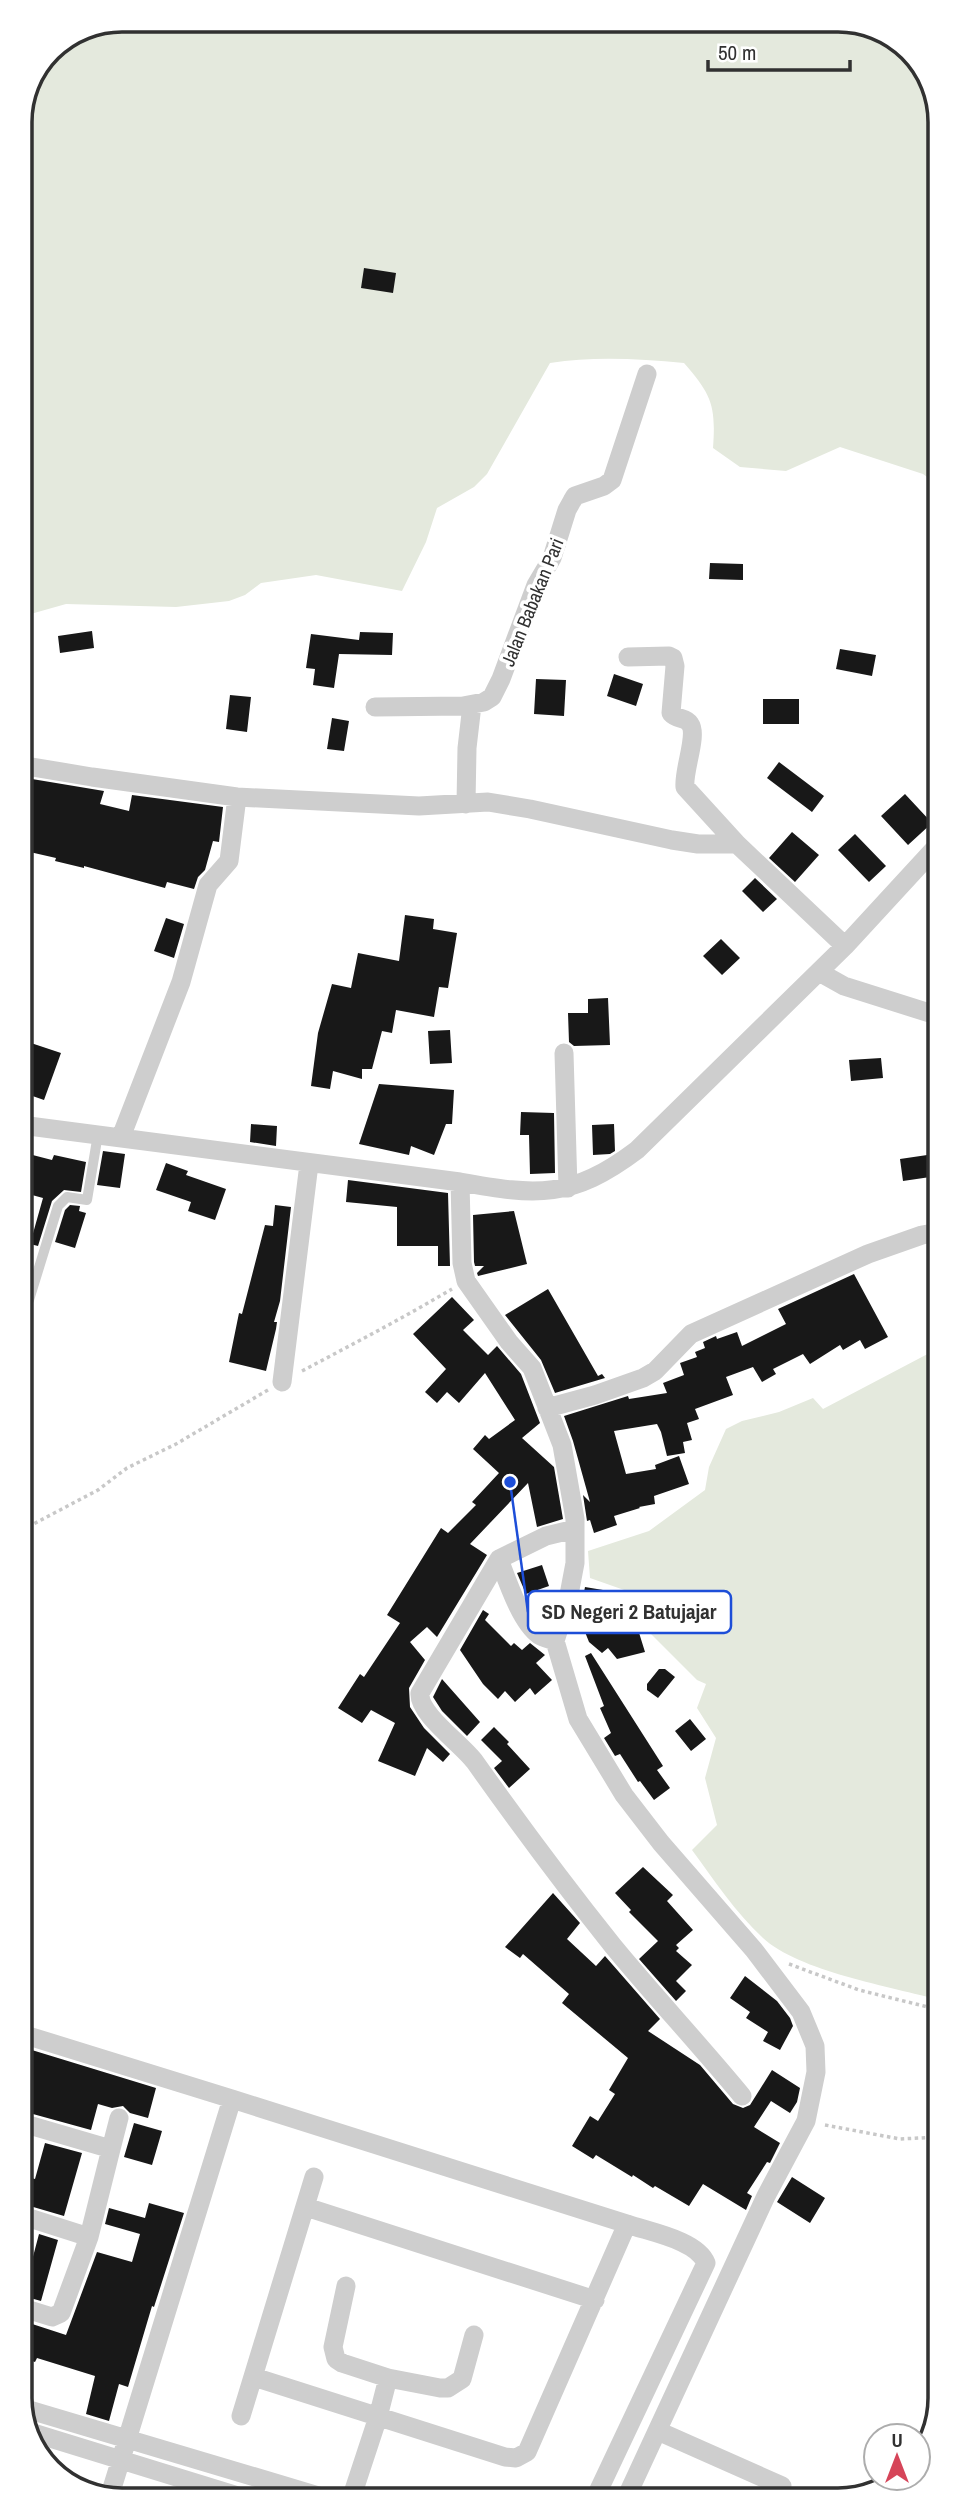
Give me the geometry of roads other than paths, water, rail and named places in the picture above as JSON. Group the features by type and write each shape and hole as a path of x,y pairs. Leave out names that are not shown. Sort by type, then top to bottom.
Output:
{"street":[{"name":"Jalan Babakan Pari","path":"472,705 492,697 498,687 536,585 552,558 575,496 604,486 612,480 647,374"},
{"path":"628,657 669,656 674,659 671,713 675,718 689,722 693,737 684,775 685,787 737,844 845,946"},
{"path":"375,707 472,705 467,748 466,804"},
{"path":"32,767 237,797 419,806 488,802 672,840 698,844 737,844"},
{"path":"121,1137 181,982 208,885 229,860 237,797"},
{"path":"32,1126 460,1182 510,1191 547,1192 568,1188 597,1177 637,1150 845,946 928,856"},
{"path":"819,972 844,986 928,1013"},
{"path":"564,1053 568,1188"},
{"path":"282,1382 309,1164"},
{"path":"460,1182 461,1255 466,1281 509,1342 532,1368 562,1445 575,1529 575,1563 555,1641 578,1719 624,1795 661,1843 754,1950 801,2012 815,2046 817,2072 806,2121 766,2196 631,2488"},
{"path":"547,1408 643,1378 655,1371 691,1334 868,1254 928,1234"},
{"path":"575,1529 546,1536 499,1559 419,1693 419,1700 428,1713 468,1752 509,1811 614,1947 743,2095"},
{"path":"499,1559 512,1594 526,1618 537,1634 555,1641"},
{"path":"32,2038 686,2243 703,2255 706,2263 599,2488"},
{"path":"112,2488 232,2099"},
{"path":"32,2311 52,2317 61,2313 89,2237 119,2118"},
{"path":"32,2126 111,2149"},
{"path":"241,2416 314,2177"},
{"path":"306,2207 595,2300"},
{"path":"32,2219 89,2237"},
{"path":"254,2377 505,2457 522,2456 527,2452 627,2224"},
{"path":"346,2286 333,2353 342,2364 388,2378 440,2388 457,2384 463,2379 474,2335"},
{"path":"355,2488 388,2378"},
{"path":"32,2411 291,2488"},
{"path":"658,2431 782,2486"},
{"path":"40,2435 210,2488"}],"lane":[{"path":"32,1290 58,1206 67,1197 86,1200 98,1135"}],"place":[{"name":"SD Negeri 2 Batujajar","path":"510,1482"}]}
